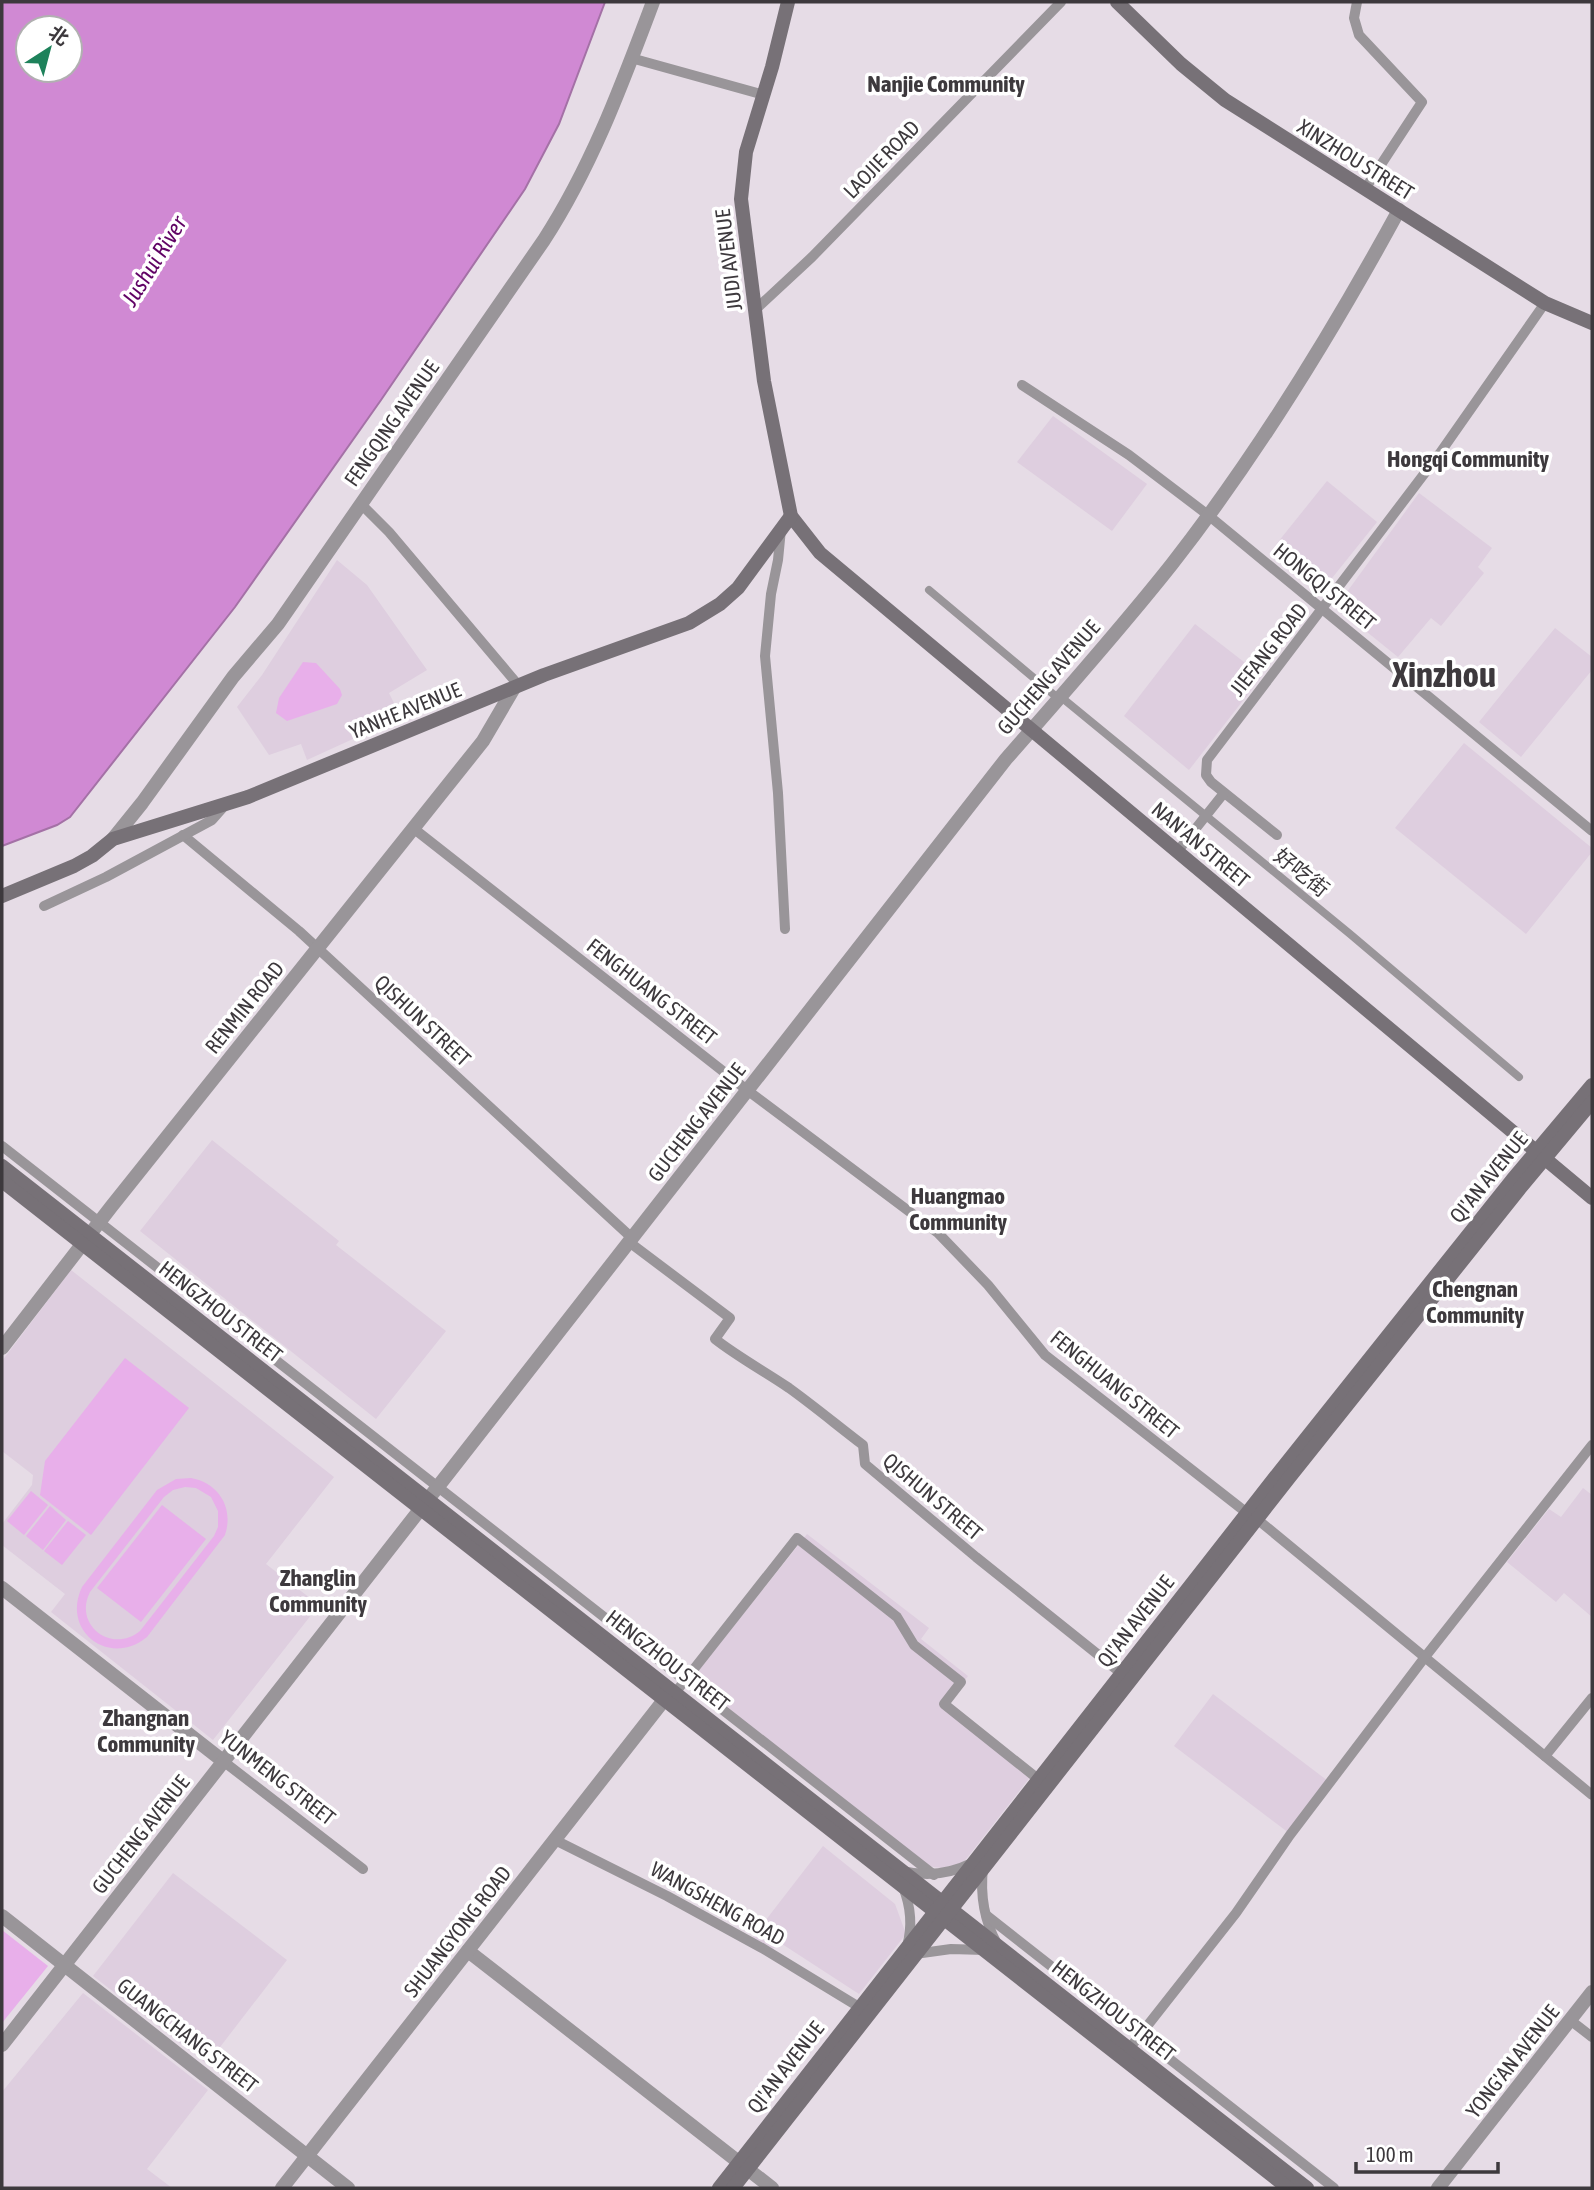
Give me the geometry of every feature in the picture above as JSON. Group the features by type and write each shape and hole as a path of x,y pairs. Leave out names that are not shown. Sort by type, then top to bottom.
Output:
{"main road":[{"name":"JUDI AVENUE","path":"788,2 746,152 741,199 764,381 791,516"},
{"name":"XINZHOU STREET","path":"1117,2 1174,57 1226,100 1545,303 1592,323"},
{"name":"YANHE AVENUE","path":"2,896 83,862 113,839 248,797 517,687 700,618 738,588 791,516"},
{"name":"NAN'AN STREET","path":"791,516 820,553 1592,1198"},
{"name":"QI'AN AVENUE","path":"719,2188 743,2166 1252,1516 1540,1155 1592,1085"},
{"name":"QI'AN AVENUE","path":"1540,1155 1592,1102"},
{"name":"HENGZHOU STREET","path":"2,1166 86,1240"},
{"name":"HENGZHOU STREET","path":"2,1181 86,1240 424,1504 669,1696 903,1887 999,1946 1307,2188"},
{"name":"QI'AN AVENUE","path":"977,1865 1038,1779 1121,1673 1252,1516"},
{"name":"HENGZHOU STREET","path":"669,1696 903,1871 984,1950 1288,2188"},
{"name":"QI'AN AVENUE","path":"733,2188 743,2166 859,2007 911,1950"}],"street":[{"name":"FENGQING AVENUE","path":"113,839 233,677 278,624 556,222 599,141 653,2"},
{"name":"LAOJIE ROAD","path":"755,310 812,257 1061,2"},
{"path":"1357,2 1354,18 1359,35 1422,102 1365,189"},
{"path":"631,58 764,95"},
{"name":"GUCHENG AVENUE","path":"2,2045 1006,759 1172,563 1208,515 1321,348 1399,210"},
{"name":"JIEFANG ROAD","path":"1277,835 1224,793 1206,775 1209,757 1440,453 1545,303"},
{"name":"HONGQI STREET","path":"1023,385 1129,455 1208,515 1592,831"},
{"path":"361,504 389,532 517,687"},
{"path":"781,529 765,656 778,793 785,929"},
{"name":"好吃街","path":"929,590 1519,1077"},
{"name":"RENMIN ROAD","path":"2,1348 483,741 517,687"},
{"path":"1177,852 1224,793"},
{"path":"44,906 106,877 212,820 226,803"},
{"name":"FENGHUANG STREET","path":"413,828 747,1090 938,1233 988,1286 1045,1355 1252,1516 1592,1795"},
{"name":"QISHUN STREET","path":"183,835 317,948 631,1240 730,1318 715,1339 789,1388 863,1445 865,1464 1121,1673"},
{"path":"2,1146 934,1875"},
{"path":"1129,2049 1236,1913 1290,1835 1424,1657 1592,1445"},
{"name":"SHUANGYONG ROAD","path":"282,2188 669,1696 797,1538 897,1618 914,1645 961,1682 944,1704 1038,1779"},
{"name":"YUNMENG STREET","path":"2,1588 363,1870"},
{"path":"1545,1756 1592,1698"},
{"name":"WANGSHENG ROAD","path":"555,1840 751,1942 859,2007"},
{"path":"903,1871 934,1875 977,1865 986,1915 999,1946"},
{"path":"903,1887 909,1902 911,1950 984,1950"},
{"path":"986,1915 1334,2188"},
{"name":"GUANGCHANG STREET","path":"2,1916 348,2188"},
{"path":"468,1951 772,2188"},
{"name":"YONG'AN AVENUE","path":"1438,2188 1592,1992"},
{"path":"1570,2020 1592,2037"}],"shaded area":[{"path":"1053,416 1147,484 1112,531 1017,462"},
{"path":"1327,481 1377,522 1320,593 1270,552"},
{"path":"1419,493 1492,548 1478,567 1484,573 1441,626 1431,618 1398,657 1336,607"},
{"path":"337,560 367,585 427,670 389,693 401,717 307,760 301,744 269,755 237,707 262,675"},
{"path":"1195,624 1262,676 1189,770 1124,716"},
{"path":"1555,628 1592,657 1592,670 1521,757 1479,722"},
{"path":"303,662 316,663 340,689 342,695 337,704 287,721 276,713 279,698"},
{"path":"1464,743 1592,848 1592,852 1526,934 1395,828"},
{"path":"212,1140 339,1241 336,1245 446,1331 376,1419 140,1231"},
{"path":"71,1270 334,1477 266,1564 319,1605 213,1740 51,1612 65,1594 2,1545 2,1524 32,1485 33,1475 2,1451 2,1361"},
{"path":"125,1358 189,1408 91,1535 40,1495 45,1461"},
{"path":"191,1478 201,1481 216,1491 226,1506 225,1535 147,1637 132,1646 104,1646 92,1640 83,1630 78,1618 77,1603 82,1587 157,1490 176,1479","holes":["196,1488 211,1497 218,1511 218,1527 214,1536 140,1631 118,1639 98,1632 87,1615 86,1604 90,1592 164,1497 173,1490"]},
{"path":"1583,1488 1592,1495 1592,1617 1564,1593 1556,1602 1507,1562 1549,1509 1561,1517"},
{"path":"31,1491 48,1505 24,1535 7,1521"},
{"path":"162,1505 206,1539 141,1622 97,1588"},
{"path":"50,1506 66,1520 43,1550 26,1536"},
{"path":"68,1521 86,1535 62,1565 44,1551"},
{"path":"807,1534 929,1628 921,1639 968,1676 947,1703 1035,1771 963,1863 941,1868 927,1866 691,1680"},
{"path":"1213,1694 1328,1781 1289,1833 1174,1746"},
{"path":"823,1846 895,1904 906,1934 859,1994 779,1942 772,1950 752,1938"},
{"path":"173,1873 287,1960 207,2064 93,1976"},
{"path":"2,1930 48,1966 2,2023"},
{"path":"83,1993 208,2090 147,2169 172,2188 2,2188 2,2092"}],"water":[{"name":"Jushui River","path":"2,2 605,2 559,124 525,189 235,607 70,817 57,825 2,846"}],"district":[{"name":"Nanjie Community","path":"946,84"},
{"name":"Hongqi Community","path":"1468,459"},
{"name":"Xinzhou","path":"1444,674"},
{"name":"Huangmao Community","path":"958,1209"},
{"name":"Chengnan Community","path":"1475,1302"},
{"name":"Zhanglin Community","path":"318,1591"},
{"name":"Zhangnan Community","path":"146,1731"}]}
